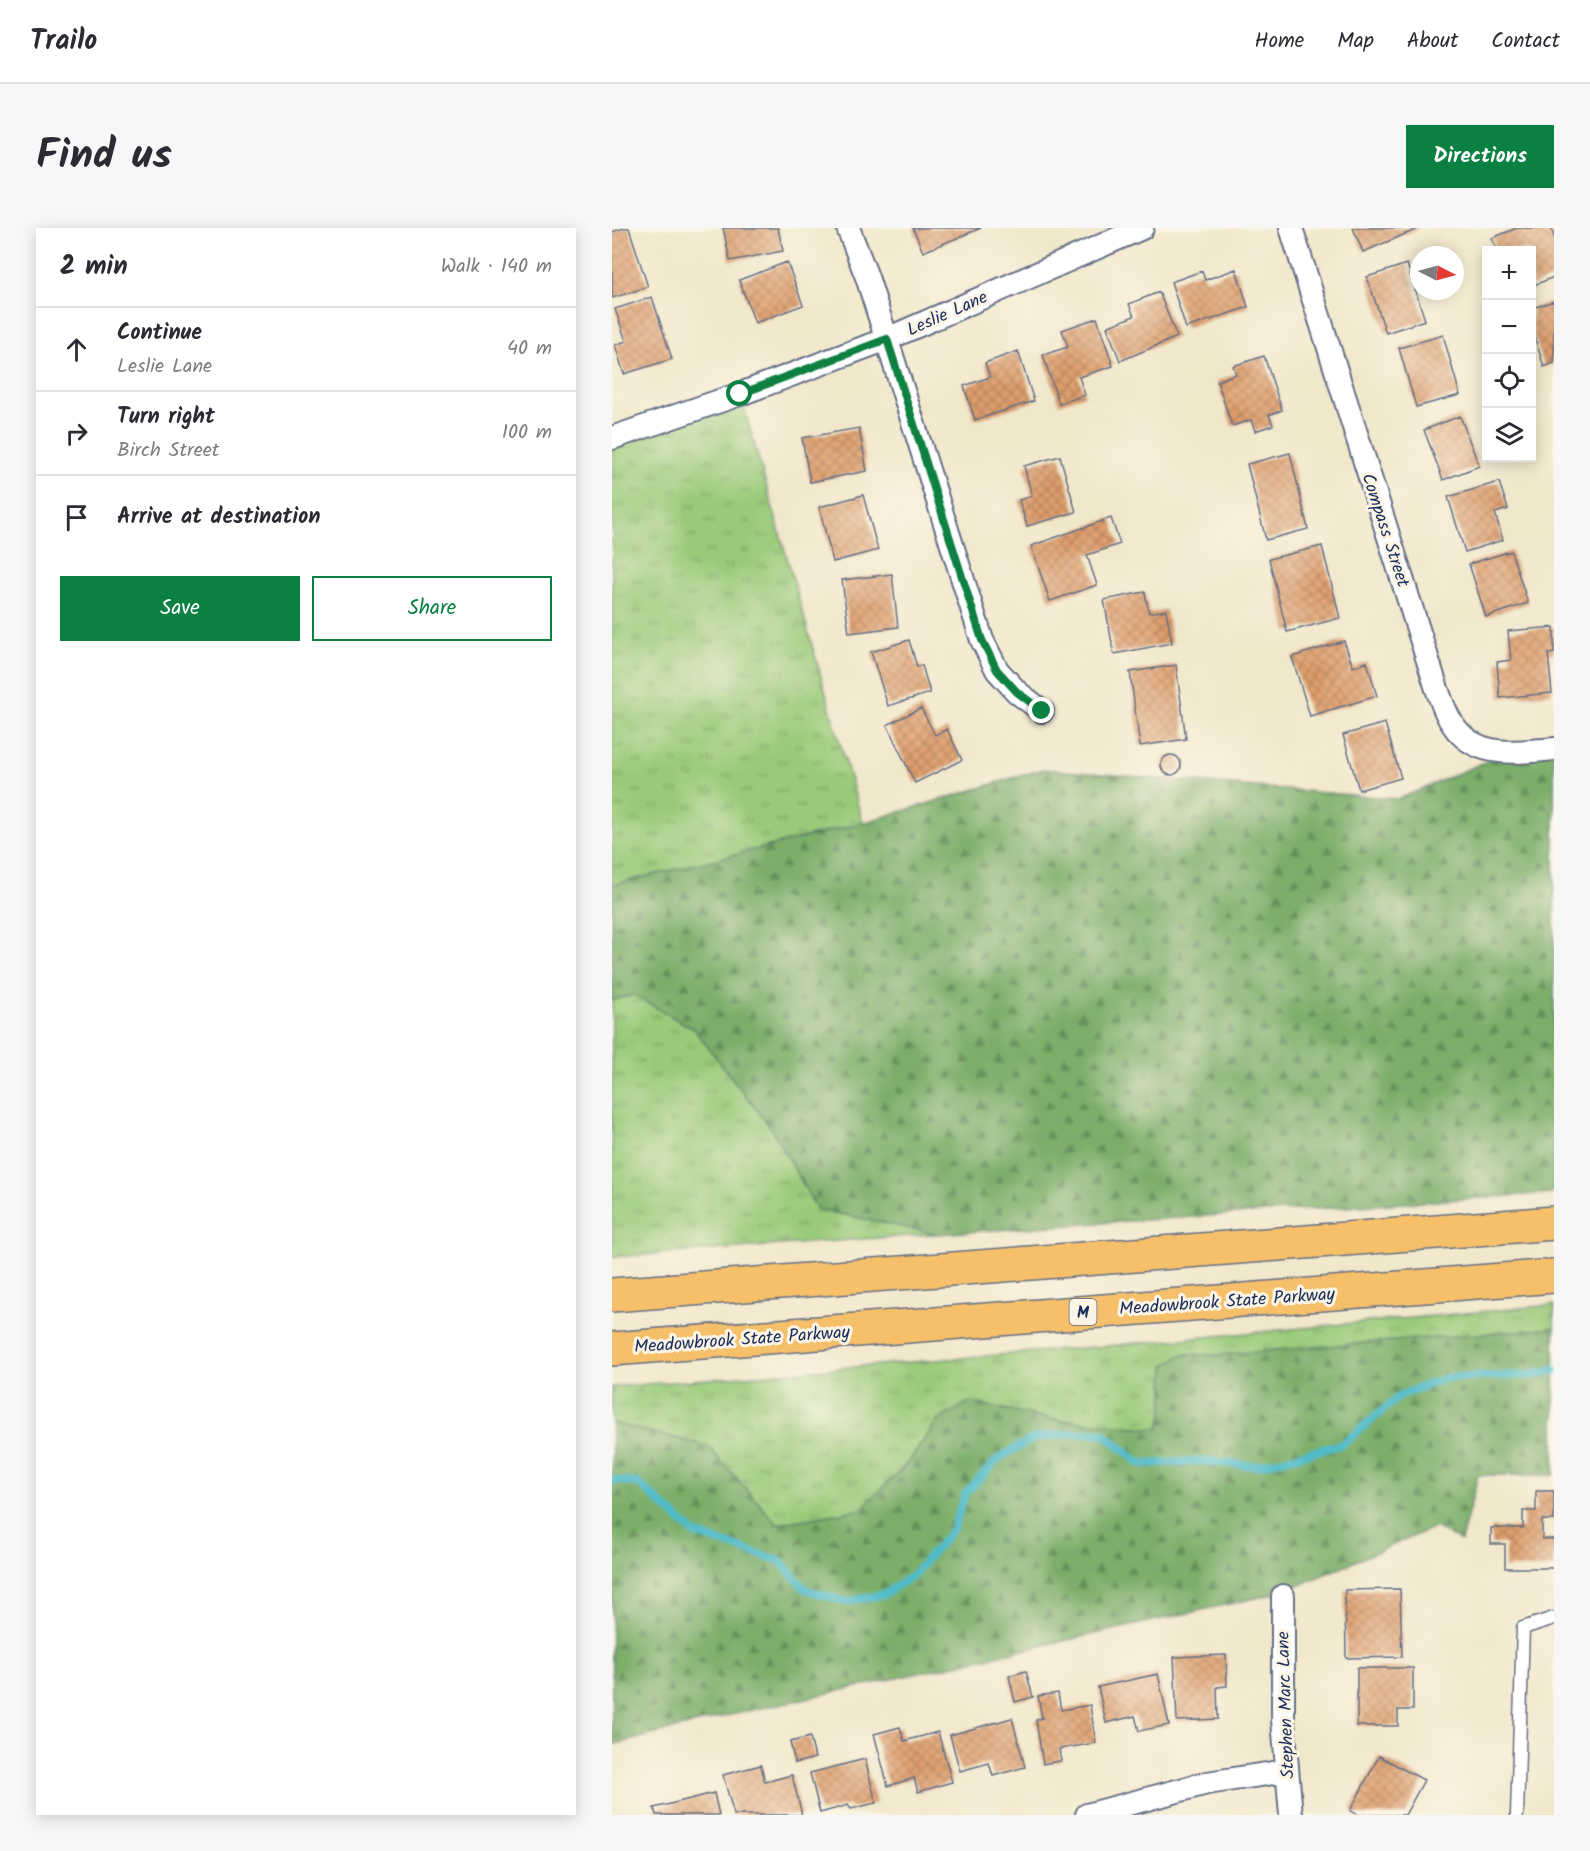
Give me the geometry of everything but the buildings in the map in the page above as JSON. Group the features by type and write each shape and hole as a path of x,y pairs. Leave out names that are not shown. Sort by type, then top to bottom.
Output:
{"highway":[{"path":"612,1295 1554,1223"},
{"name":"Meadowbrook State Parkway","path":"612,1349 1554,1276"}],"street":[{"path":"848,228 867,277 982,640 997,670 1017,692 1042,711"},
{"name":"Leslie Lane","path":"612,438 740,394 887,339 1142,228"},
{"name":"Compass Street","path":"1291,228 1437,689 1451,722 1461,735 1482,749 1505,753 1554,748"},
{"name":"Stephen Marc Lane","path":"1283,1596 1283,1720 1291,1815"},
{"path":"1087,1815 1207,1783 1286,1771"}],"lane":[{"path":"1517,1815 1522,1628 1554,1618"}],"green space":[{"path":"740,394 863,823 612,885 612,438"},
{"path":"1554,749 1554,1193 936,1234 817,1209 771,1128 694,1029 634,995 612,1000 612,885 863,823 1043,769 1399,799 1505,753"},
{"path":"634,995 694,1029 771,1128 817,1209 936,1234 612,1257 612,1000"},
{"path":"1554,1305 1554,1328 1216,1355 1183,1354 1165,1366 1163,1416 1158,1429 1057,1420 969,1402 938,1420 908,1463 860,1510 777,1524 708,1446 612,1423 612,1387 1117,1345"},
{"path":"1554,1328 1554,1475 1478,1475 1461,1541 1435,1527 1283,1592 717,1718 612,1745 612,1423 708,1446 777,1524 860,1510 908,1463 938,1420 969,1402 1057,1420 1158,1429 1163,1416 1165,1366 1183,1354 1216,1355"}],"waterway":[{"path":"612,1480 638,1483 695,1534 780,1561 805,1589 846,1602 885,1594 913,1575 953,1529 965,1494 998,1459 1034,1438 1103,1433 1141,1464 1202,1461 1257,1466 1343,1444 1401,1395 1445,1378 1534,1375 1554,1370"}],"route":[{"path":"740,394 887,339 982,640 997,670 1017,692 1042,711"}]}
